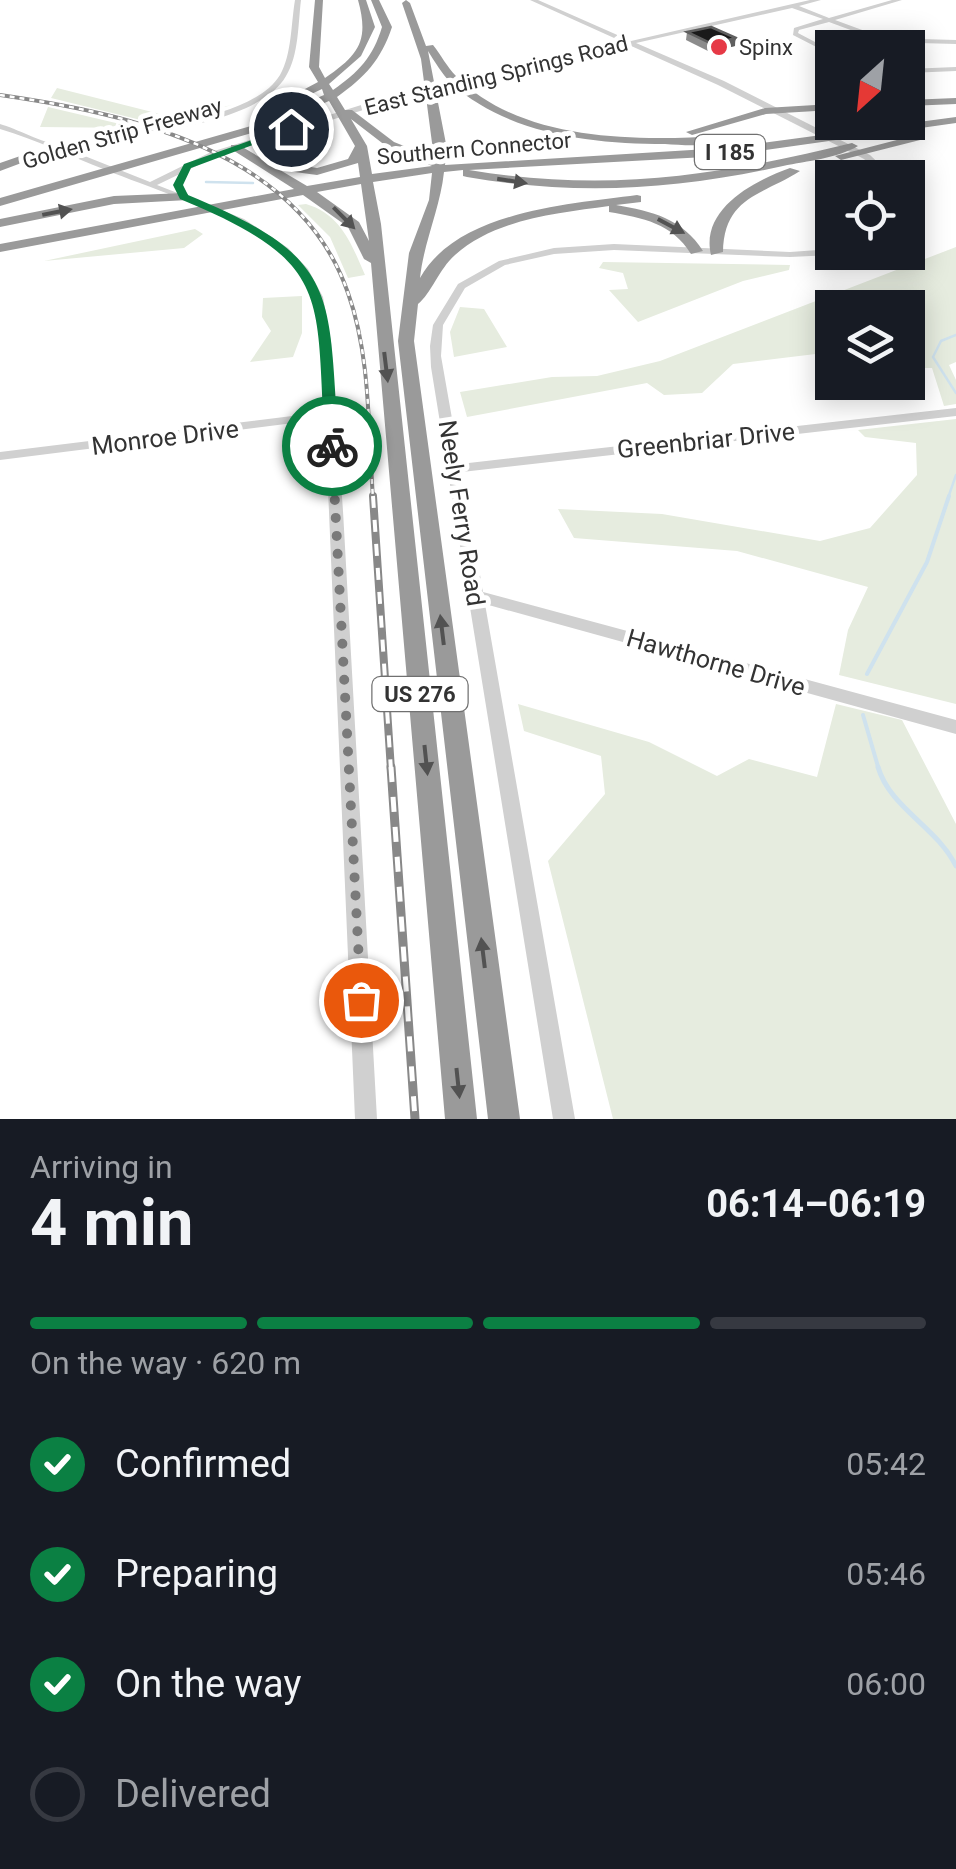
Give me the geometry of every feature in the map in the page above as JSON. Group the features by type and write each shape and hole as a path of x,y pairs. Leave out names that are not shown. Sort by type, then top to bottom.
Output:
{"highway":[{"name":"US 276","path":"319,0 312,55 318,79 361,146 370,196 462,1119"},
{"name":"Golden Strip Freeway","path":"0,188 304,102 344,67 368,36 370,19 362,0"},
{"name":"Golden Strip Freeway","path":"0,202 224,138 354,80 373,62 386,41 386,22 375,0"},
{"name":"US 276","path":"405,2 428,77 442,150 439,177 416,254 406,340 504,1119"},
{"path":"405,2 443,72 458,87 494,108 566,132 650,141 704,141 815,127"},
{"path":"331,98 390,144 435,164 500,180 575,188 694,182 954,120"},
{"path":"925,102 956,101"},
{"path":"494,108 573,130 634,137 688,132 774,110 815,107"},
{"path":"925,119 954,120"},
{"path":"408,324 420,288 454,249 505,224 704,188 954,120"},
{"path":"716,252 716,234 725,215 761,185 954,120"},
{"name":"Southern Connector","path":"500,160 724,152 954,120"},
{"name":"Southern Connector","path":"0,245 360,178 500,160 734,146 815,134"},
{"path":"260,154 258,148 268,136"},
{"path":"18,160 30,152 34,138"},
{"path":"239,146 294,171 314,172 348,164 359,156 361,146"},
{"path":"239,146 340,212 354,226 376,270"},
{"path":"0,167 55,147"},
{"path":"114,200 142,180"},
{"path":"0,222 114,200 184,197"},
{"path":"567,210 615,209 649,216 683,232 696,251"}],"street":[{"path":"55,147 202,119 263,96 284,74 298,0"},
{"path":"533,0 633,42 870,160"},
{"path":"783,0 883,40 956,42"},
{"name":"East Standing Springs Road","path":"142,180 409,92 818,0"},
{"path":"815,44 795,34 800,26 899,0"},
{"path":"925,70 956,69"},
{"path":"0,126 142,180 258,230 285,250 304,272 322,308 366,1119"},
{"path":"34,138 93,139"},
{"path":"73,153 93,139"},
{"path":"184,168 178,185 184,197"},
{"name":"Neely Ferry Road","path":"564,1119 436,337 442,314 466,286 506,264 564,248 632,246 779,256 815,253"},
{"name":"Greenbriar Drive","path":"456,468 956,412"},
{"name":"Monroe Drive","path":"0,456 330,416"},
{"name":"Hawthorne Drive","path":"476,596 956,727"}],"shaded area":[{"path":"57,88 172,117 232,105 157,124 51,98"},
{"path":"48,107 137,128 40,127"},
{"path":"306,204 337,223 365,275 348,278 330,237 298,205"},
{"path":"195,229 203,234 184,248 44,261"},
{"path":"956,247 956,362 949,365 956,380 956,404 944,406 932,368 925,368 925,290 844,290 896,270 925,270 925,259"},
{"path":"603,262 790,265 789,270 743,281 638,322 609,290 628,289 623,273 599,268"},
{"path":"302,296 302,333 293,357 250,362 271,331 262,317 263,298"},
{"path":"815,301 815,354 733,364 702,393 664,395 647,383 467,417 460,392 552,377 597,376 660,361"},
{"path":"460,307 484,309 507,347 454,357 450,332"},
{"path":"956,419 956,704 839,675 848,630 868,587 737,551 574,538 558,509 662,514 820,541 870,528 917,475 916,443 865,437 858,430"},
{"path":"518,704 649,742 717,776 749,759 817,777 836,704 902,720 956,824 956,1119 613,1119 548,861 605,794 601,756 524,731"}],"building":[{"path":"711,27 736,38 712,44 687,32"}],"waterway":[{"path":"206,182 253,183"},
{"path":"956,335 941,341 933,357 956,393"},
{"path":"948,498 956,475"},
{"path":"867,674 927,562 949,496"},
{"path":"863,715 878,768"},
{"path":"878,768 892,794 937,839 956,866"}],"railway":[{"path":"0,95 103,114 155,129 205,148 251,173 291,205 324,245 348,293 355,317 367,394 373,498"},
{"path":"373,496 391,770"},
{"path":"391,767 415,1119"}],"way so far":[{"path":"332,446 361,1000"}],"place":[{"name":"Spinx","path":"719,47"}],"route":[{"path":"291,129 188,166 178,185 184,197 242,221 272,239 296,261 312,284 322,308 332,446"}]}
